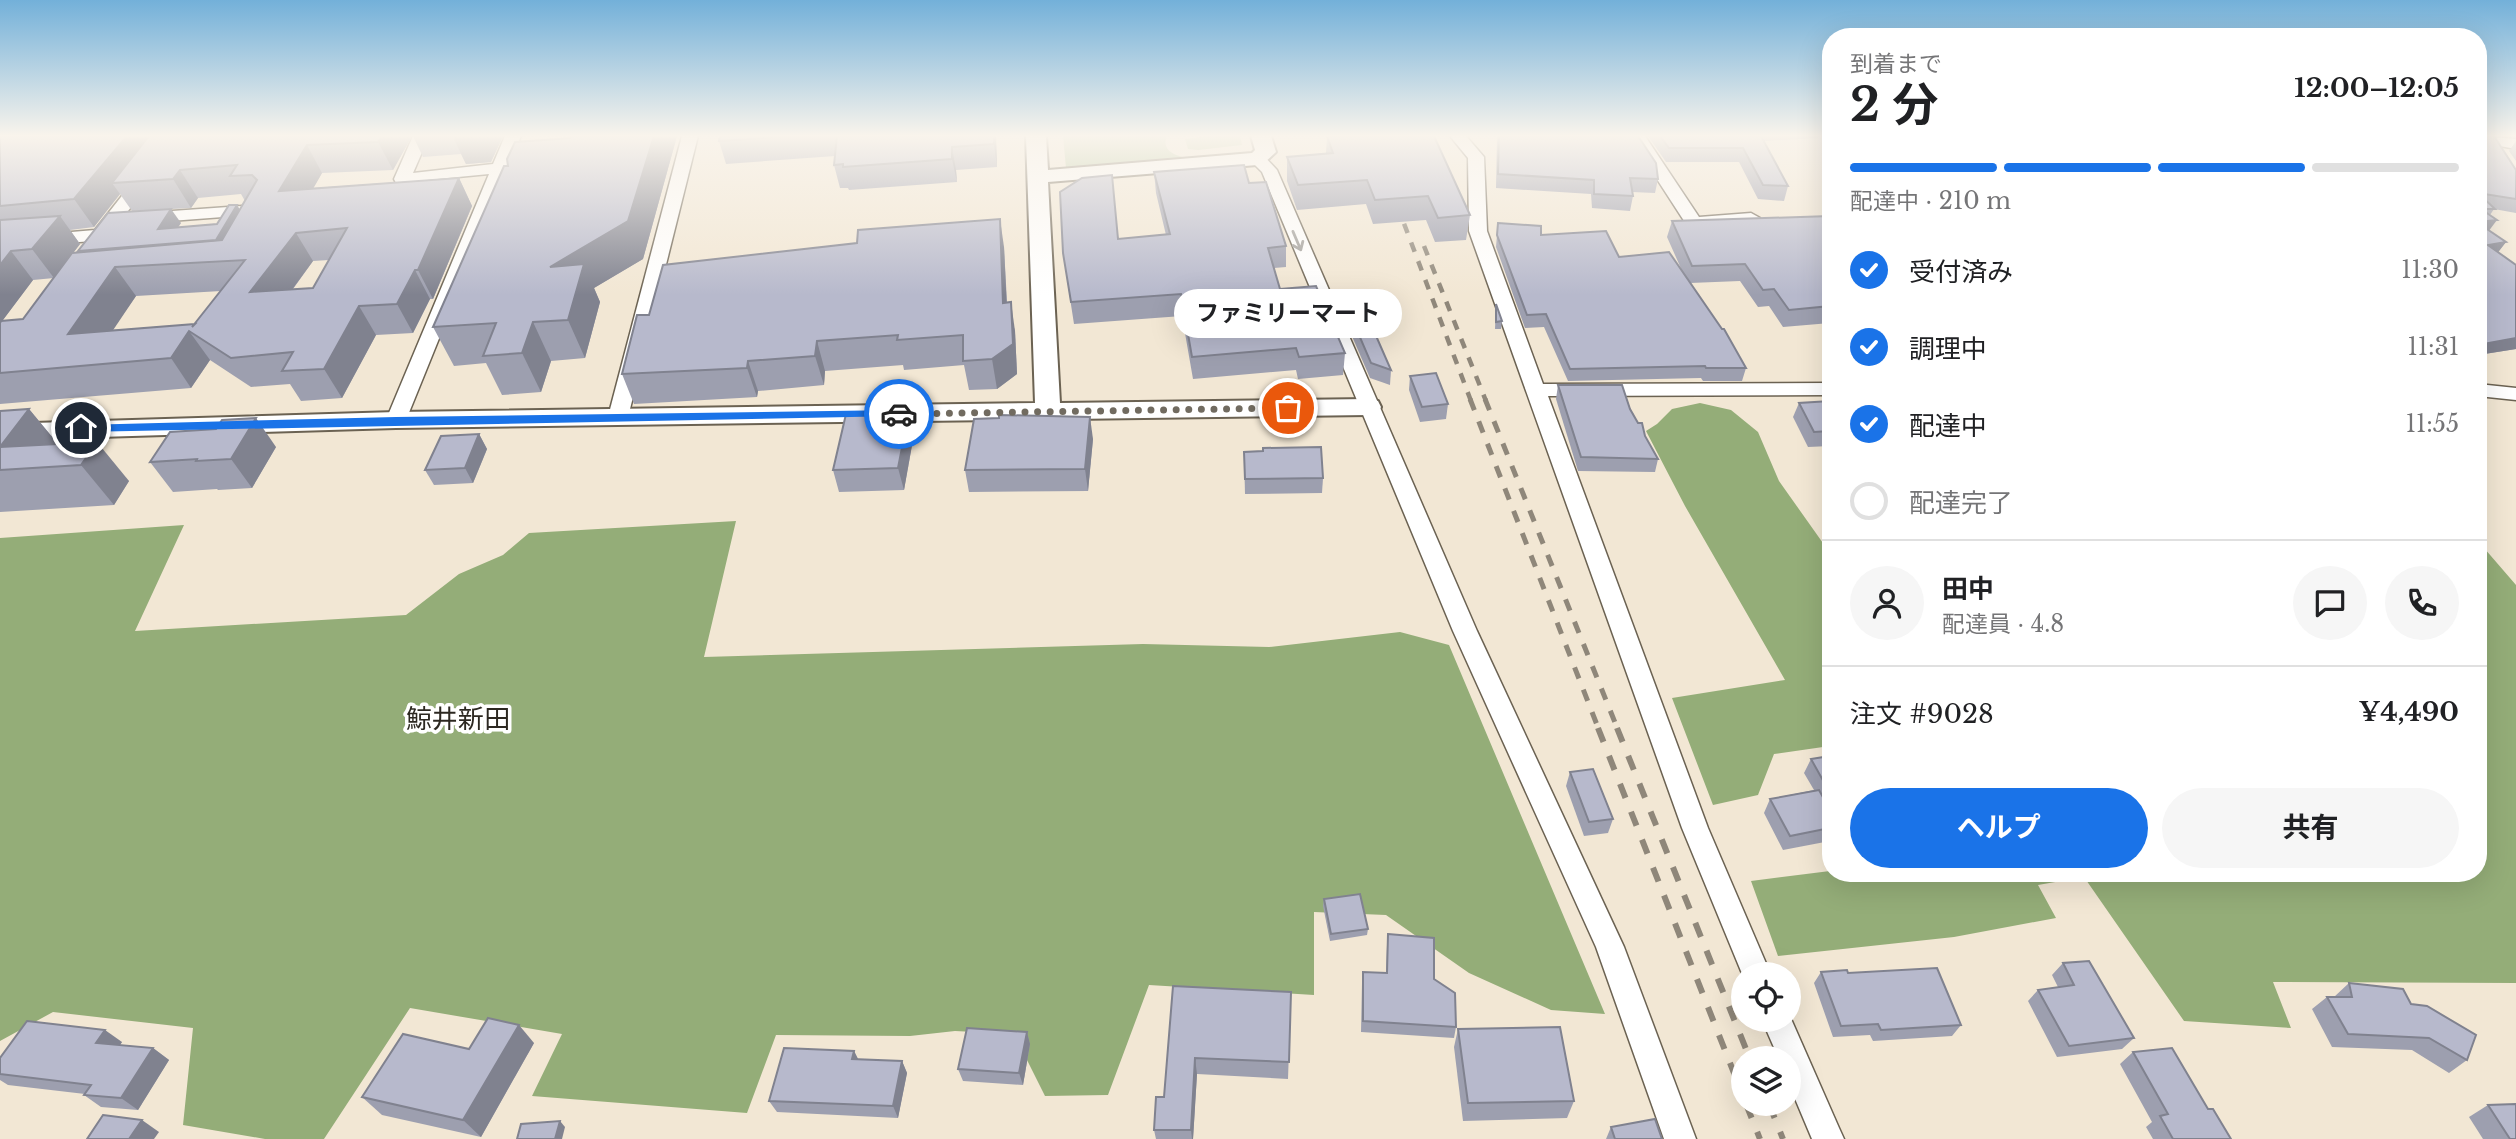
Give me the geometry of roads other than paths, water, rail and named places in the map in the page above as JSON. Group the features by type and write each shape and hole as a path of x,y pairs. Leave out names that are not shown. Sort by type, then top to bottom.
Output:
{"street":[{"path":"85,255 137,189"},
{"path":"396,420 491,189"},
{"path":"618,417 676,189"},
{"path":"1039,189 1048,411"},
{"path":"1277,189 1465,631 1609,947 1680,1139"},
{"path":"1477,189 1478,231 1695,828 1752,962"},
{"path":"1672,189 1694,223 1751,218"},
{"path":"113,220 263,210 251,231"},
{"path":"0,243 101,235"},
{"path":"1536,390 1822,389"},
{"path":"2487,391 2516,394"},
{"path":"0,432 396,420 1369,407"},
{"path":"1782,1032 1828,1139"}],"railway":[{"path":"1397,205 1471,401"},
{"path":"1424,246 1486,401"},
{"path":"1470,399 1599,730"},
{"path":"1485,399 1618,730"},
{"path":"1598,728 1731,1066"},
{"path":"1617,728 1745,1046"},
{"path":"1751,1116 1760,1139"},
{"path":"1774,1116 1783,1139"}],"place":[{"name":"ファミリーマート","path":"1288,408"}],"district":[{"name":"鯨井新田","path":"458,719"}]}
